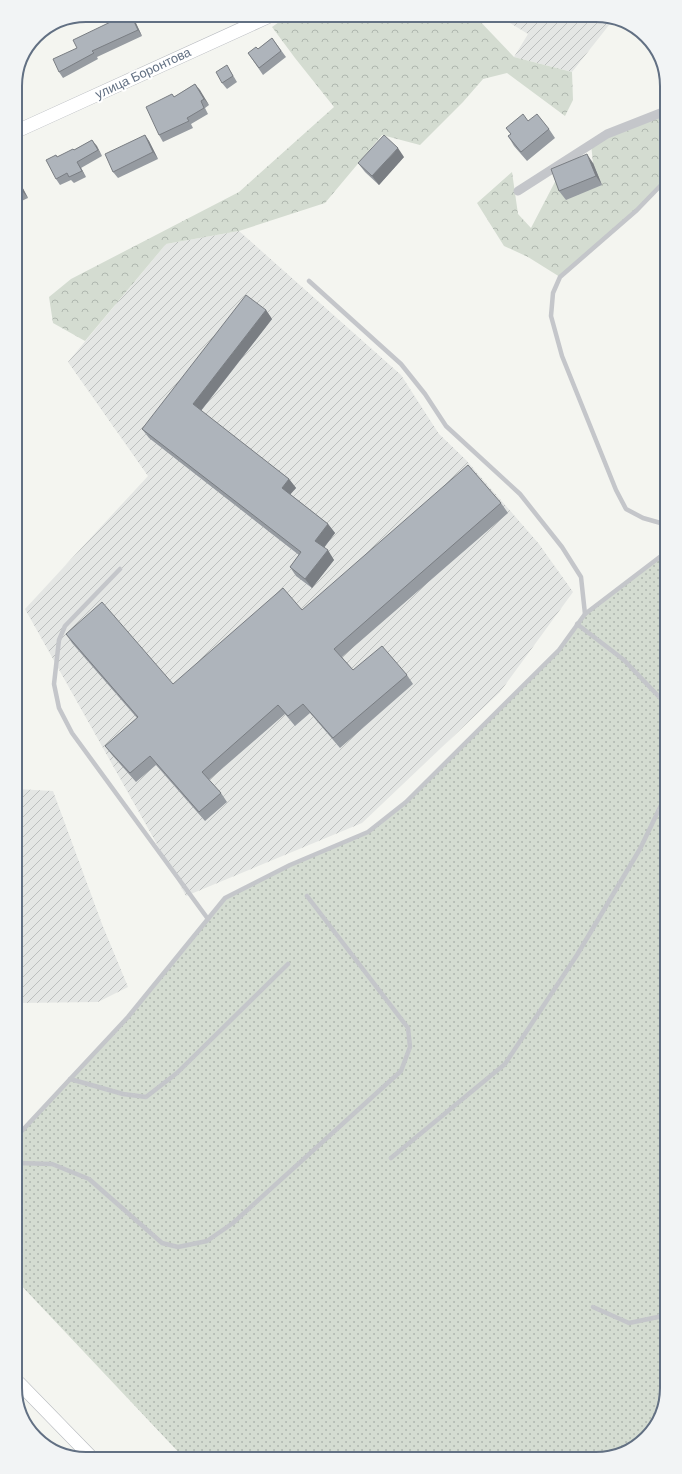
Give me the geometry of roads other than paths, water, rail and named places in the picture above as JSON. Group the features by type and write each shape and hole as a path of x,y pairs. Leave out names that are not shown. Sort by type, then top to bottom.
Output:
{"street":[{"name":"улица Боронтова","path":"22,129 257,22"},
{"path":"518,191 607,134 660,113"},
{"path":"22,1387 84,1452"}],"lane":[{"path":"660,186 637,210 560,277 553,292 551,316 562,356 616,490 626,508 643,518 660,523"},
{"path":"308,281 401,364 425,394 446,426 520,494 562,547 581,577 585,614"},
{"path":"22,1131 128,1017 225,898 290,865 368,832 406,802 558,650 585,614 660,557"},
{"path":"120,569 64,626 59,640 54,684 59,708 72,733 208,919"},
{"path":"577,624 624,660 660,698"},
{"path":"391,1158 505,1064 577,955 640,849 660,808"},
{"path":"22,1163 52,1164 89,1179 162,1243 178,1247 207,1241 233,1223 401,1071 410,1047 408,1028 307,896"},
{"path":"70,1079 123,1094 146,1097 177,1073 288,964"},
{"path":"593,1307 629,1323 660,1316"}]}
